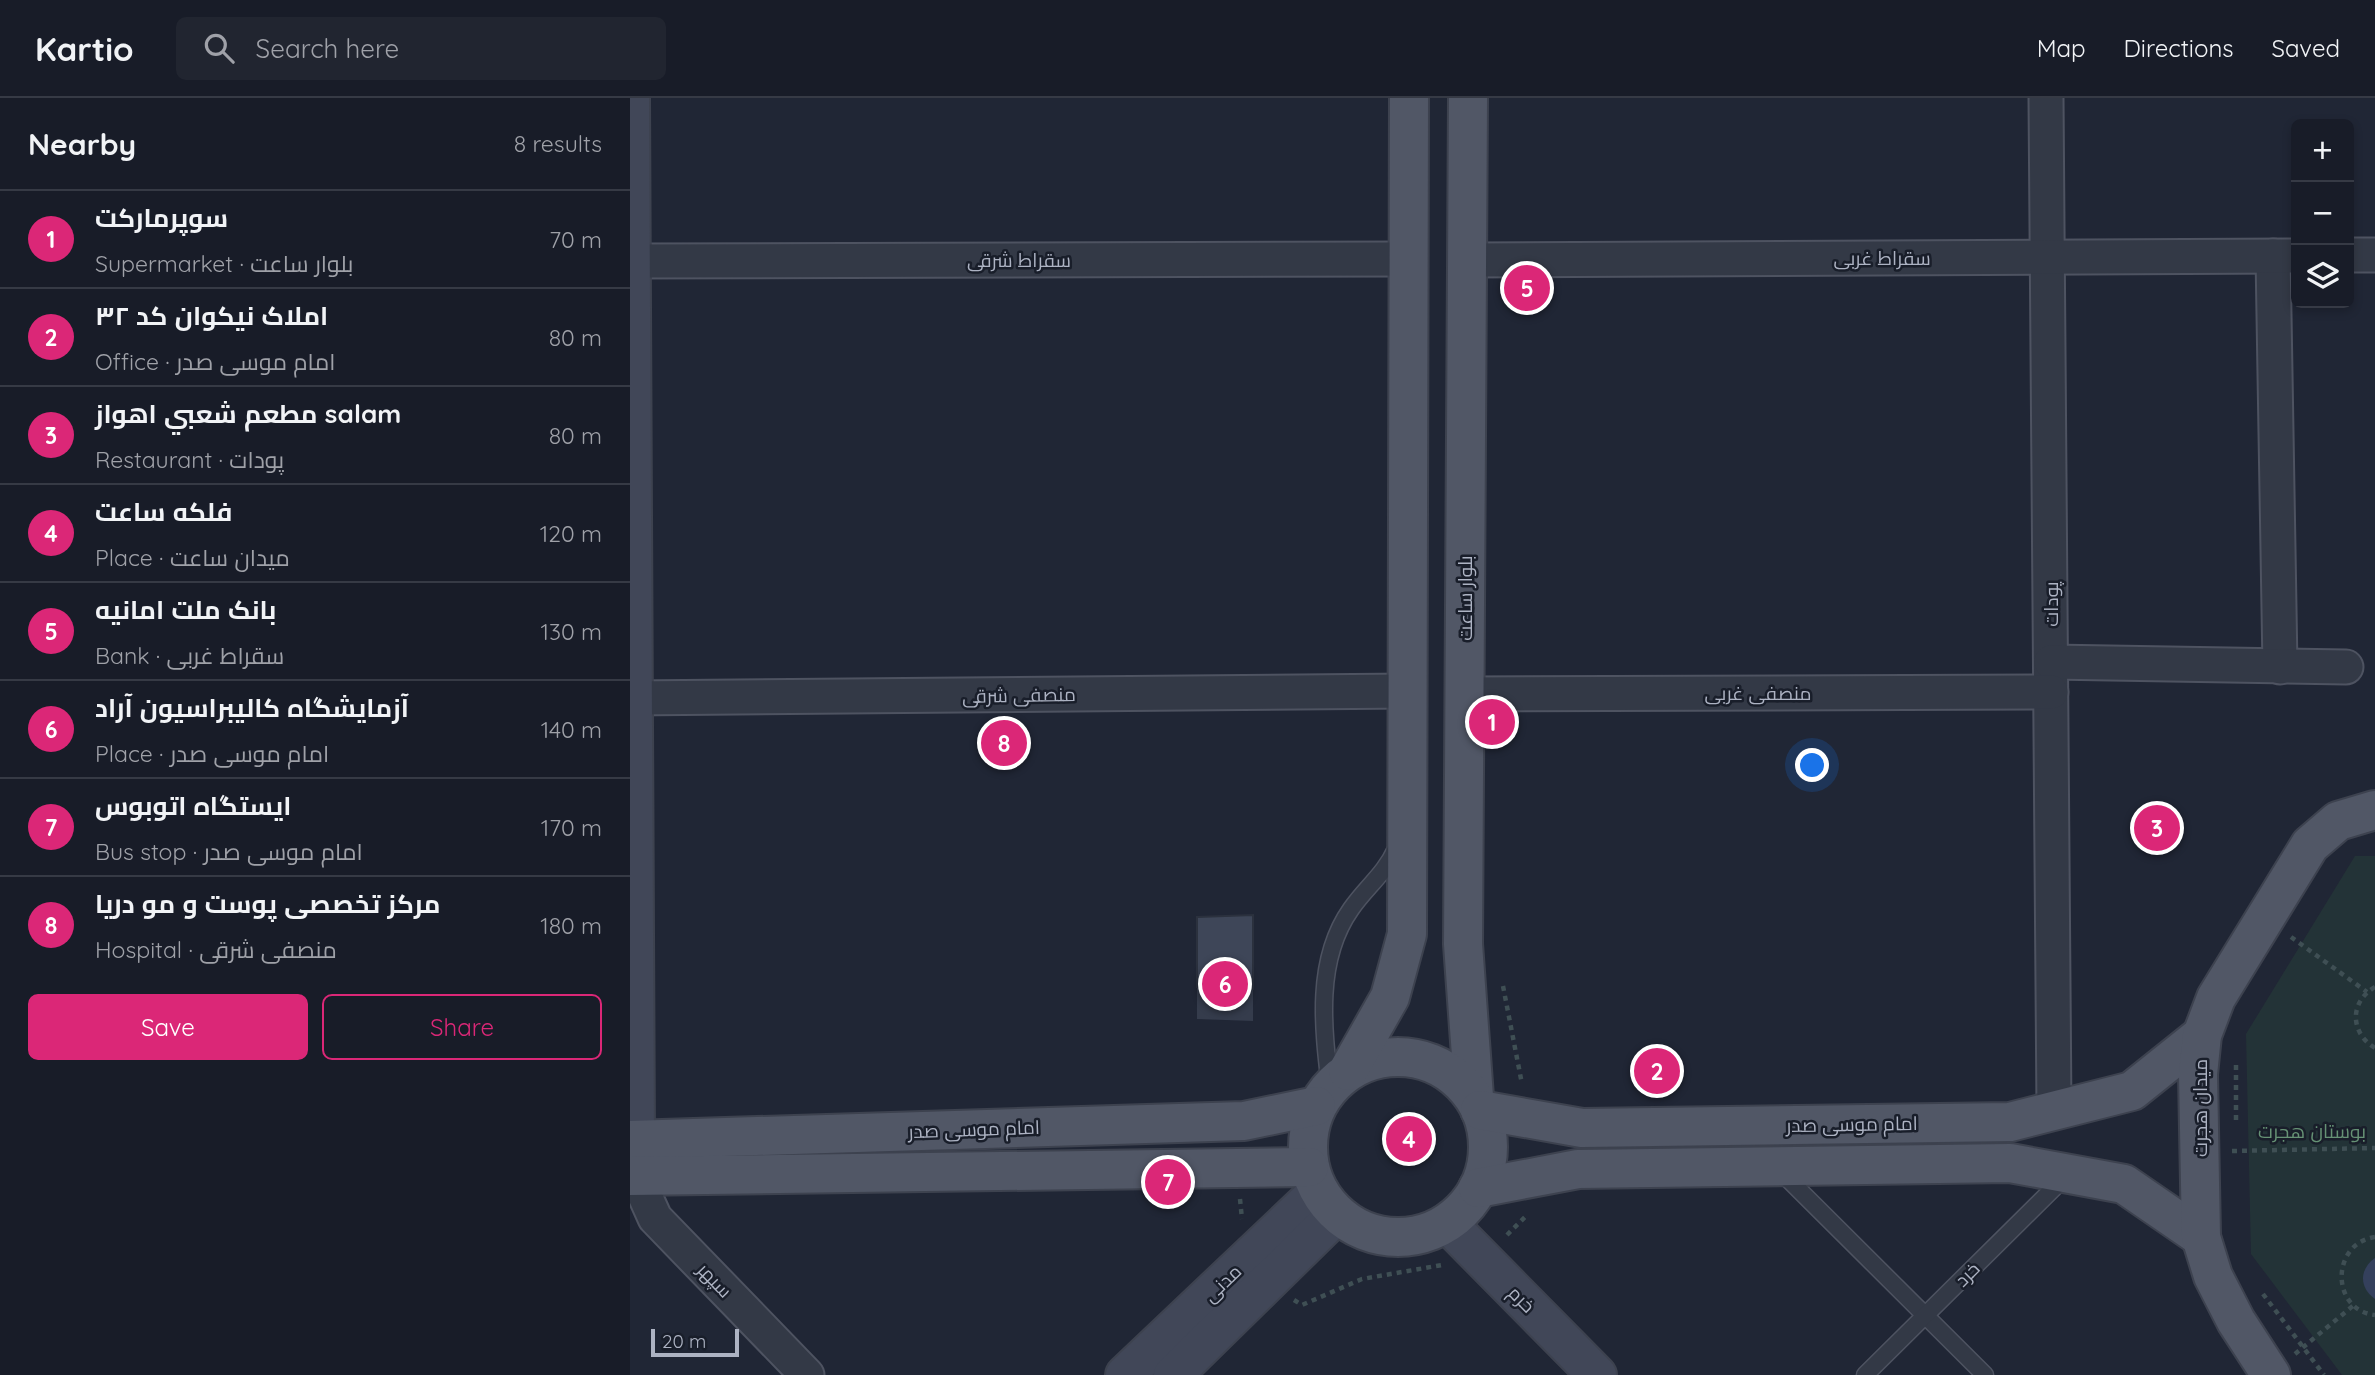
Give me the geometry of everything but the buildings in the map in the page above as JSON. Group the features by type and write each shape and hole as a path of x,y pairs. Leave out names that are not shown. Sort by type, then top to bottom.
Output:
{"main road":[{"path":"1321,1191 1307,1136 1332,1088 1390,997 1407,934 1409,98"},
{"name":"بلوار ساعت","path":"1468,98 1463,944 1477,1103"},
{"name":"میدان هجرت","path":"2270,1374 2236,1321 2213,1276 2201,1237 2218,1153 2198,1074 2202,1035 2216,998 2284,932 2310,845 2338,821 2375,810"},
{"name":"امام موسی صدر","path":"1477,1103 1534,1120 1582,1128 2010,1122 2132,1091 2202,1035"},
{"path":"633,1158 1235,1167 1321,1191 1362,1230 1390,1237 1420,1235 1447,1223 1465,1207 1478,1188 1486,1165 1489,1142 1477,1103 1455,1076 1430,1062 1402,1056 1374,1059 1332,1088"},
{"name":"امام موسی صدر","path":"633,1158 1244,1121 1332,1088"},
{"path":"1478,1188 1578,1169 2010,1163 2124,1184 2201,1237"}],"street":[{"path":"631,98 633,1158"},
{"name":"پودات","path":"2046,98 2054,1111"},
{"path":"2354,255 2375,255"},
{"path":"2280,667 2284,256"},
{"name":"سقراط غربی","path":"1467,260 2284,256"},
{"name":"سقراط شرقی","path":"631,261 1408,259"},
{"name":"منصفی غربی","path":"1465,694 2346,667"},
{"name":"منصفی شرقی","path":"632,698 1408,691"},
{"name":"سپهر","path":"633,1158 654,1218 807,1375"},
{"name":"مدنی","path":"1173,1375 1321,1191"},
{"name":"خرم","path":"1447,1223 1597,1375"},
{"name":"مدنی","path":"1125,1375 1258,1270"}],"lane":[{"path":"1332,1088 1326,1035 1326,961 1336,933 1352,907 1386,871 1407,824"},
{"path":"1775,1166 1985,1375"},
{"name":"خرد","path":"1865,1375 2068,1174"}],"path":[{"path":"2284,932 2367,992"},
{"path":"1502,982 1519,1077 1534,1120"},
{"path":"2375,987 2367,992 2356,1011 2355,1022 2365,1042 2375,1048"},
{"path":"2236,1054 2236,1123"},
{"path":"2218,1153 2236,1137"},
{"path":"2218,1153 2375,1148"},
{"path":"2218,1153 2236,1164"},
{"path":"1235,1167 1258,1270 1302,1305 1362,1279 1483,1259 1533,1209 1533,1177"},
{"path":"2375,1237 2358,1244 2343,1264 2342,1289 2354,1306 2375,1315"},
{"path":"2258,1288 2323,1375"},
{"path":"2270,1374 2354,1306"}],"green space":[{"name":"بوستان هجرت","path":"2355,856 2375,856 2375,1375 2342,1375 2251,1254 2246,1034"}],"water":[{"path":"2375,1258 2375,1299 2366,1290 2363,1278 2366,1268"}],"place":[{"name":"بانک ملت امانیه","path":"1527,288"},
{"name":"سوپرمارکت","path":"1492,722"},
{"name":"مرکز تخصصی پوست و مو دریا","path":"1004,743"},
{"name":"مطعم شعبي اهواز salam","path":"2157,828"},
{"name":"آزمایشگاه کالیبراسیون آراد","path":"1225,984"},
{"name":"املاک نیکوان کد ۳۲","path":"1657,1071"},
{"name":"فلکه ساعت","path":"1409,1139"},
{"name":"ایستگاه اتوبوس","path":"1168,1182"}]}
